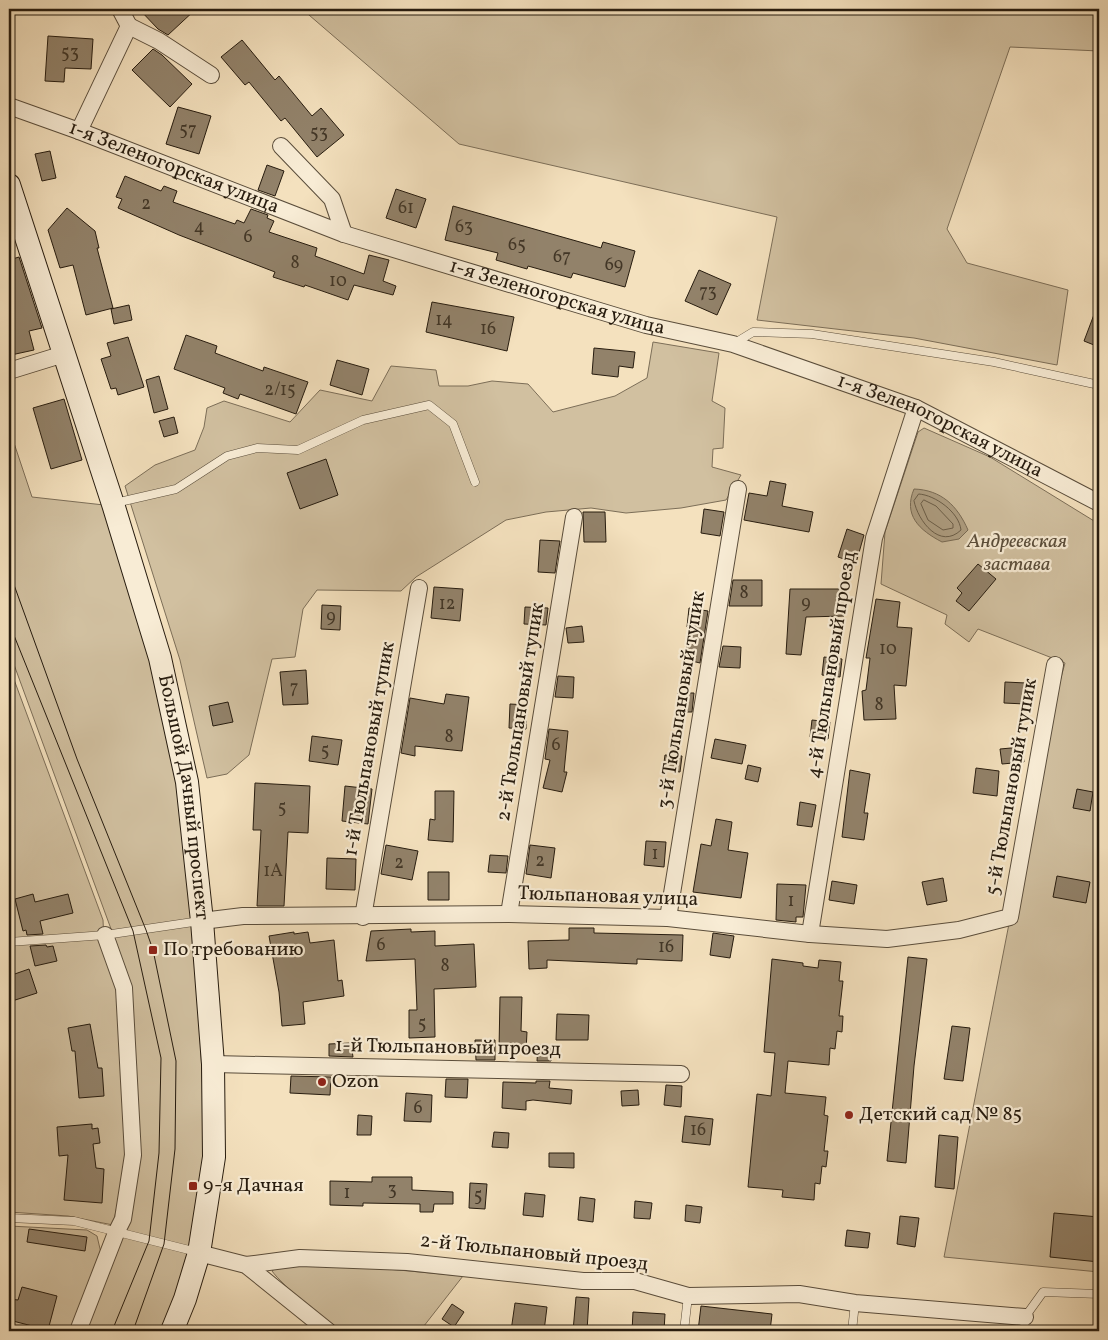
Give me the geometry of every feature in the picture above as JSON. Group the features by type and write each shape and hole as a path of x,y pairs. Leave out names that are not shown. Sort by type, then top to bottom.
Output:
{"main road":[{"path":"9,185 113,504"},
{"name":"Большой Дачный проспект","path":"113,504 160,658 188,782 202,920 213,1064 214,1157 199,1253 185,1299 172,1331"}],"street":[{"path":"120,9 128,26 159,41 211,76"},
{"path":"79,131 128,26"},
{"name":"1-я Зеленогорская улица","path":"9,106 79,131 344,234 646,325 733,344 916,408 1099,503"},
{"path":"281,146 332,199 344,234"},
{"path":"9,371 64,354"},
{"name":"4-й Тюльпановый проезд","path":"810,934 874,538 916,408"},
{"name":"3-й Тюльпановый тупик","path":"668,918 738,489"},
{"name":"2-й Тюльпановый тупик","path":"509,914 574,517"},
{"name":"1-й Тюльпановый тупик","path":"363,917 419,588"},
{"name":"5-й Тюльпановый тупик","path":"1010,917 1055,665"},
{"name":"Тюльпановая улица","path":"202,920 243,916 363,917 509,914 668,918 810,934 887,939 959,930 1010,917"},
{"path":"78,1331 123,1219 133,1155 124,988 105,935"},
{"name":"1-й Тюльпановый проезд","path":"213,1064 681,1074"},
{"path":"199,1253 246,1265 328,1331"},
{"name":"2-й Тюльпановый проезд","path":"246,1265 300,1258 407,1262 583,1281 635,1280 688,1296 799,1294 855,1303 1025,1324"}],"lane":[{"path":"733,344 753,332 812,334 994,362 1099,385"},
{"path":"113,504 176,489 227,456 257,448 298,450 363,420 429,405 453,424 475,482"},
{"path":"9,942 105,935 202,920"},
{"path":"9,1218 74,1221 199,1253"},
{"path":"1025,1324 1043,1292 1099,1294"},
{"path":"684,1331 688,1296"},
{"path":"852,1331 855,1303"}],"green space":[{"path":"302,9 1099,9 1099,51 1010,47 947,229 967,263 1068,290 1057,365 914,338 757,320 777,217 459,144"},
{"path":"653,342 719,353 712,401 725,408 723,448 713,449 712,467 741,475 726,500 681,508 626,513 591,508 546,512 506,520 416,577 401,591 317,590 303,609 295,657 272,659 249,755 227,774 207,778 180,660 125,486 155,465 195,450 204,427 207,408 224,401 290,422 320,390 372,401 391,366 436,370 439,386 468,386 492,381 528,384 553,412 615,396 647,378"},
{"path":"9,428 32,497 104,505 151,659 180,783 193,896 206,1153 193,1233 175,1299 161,1331 85,1331 128,1221 118,948 9,651"},
{"name":"Андреевская застава","path":"924,428 990,457 1099,524 1099,1272 944,1257 1047,729 1065,663 978,629 969,642 945,624 947,615 881,584 885,532 918,432"},
{"path":"9,666 103,920 104,942 120,990 128,1154 113,1225 68,1216 9,1212"},
{"path":"9,1226 87,1230 97,1236 101,1253 73,1331 9,1331"},
{"path":"280,1265 366,1267 463,1276 420,1331 364,1333 347,1331 340,1328 330,1323 307,1305 285,1286 272,1271"}],"water":[{"path":"914,489 932,492 947,500 959,513 968,530 959,539 942,542 926,532 915,521 912,514 911,498"}],"building":[{"path":"139,9 196,9 168,35 158,29"},
{"path":"48,36 93,39 91,69 65,68 64,82 45,81"},
{"path":"242,40 275,80 279,76 312,116 321,108 344,135 317,157 285,118 281,121 249,82 245,85 221,57"},
{"path":"153,49 162,55 192,84 170,107 132,70"},
{"path":"178,107 211,116 199,154 166,144"},
{"path":"50,151 56,178 42,181 35,154"},
{"path":"267,165 284,171 275,196 258,190"},
{"path":"125,176 161,191 164,186 177,191 173,202 235,224 237,220 244,223 251,209 268,215 267,218 274,221 269,232 317,248 315,256 364,274 369,255 389,260 383,281 396,286 393,295 354,285 348,300 305,285 304,287 273,277 275,272 179,235 118,208 122,199 116,197"},
{"path":"396,189 426,199 416,228 386,218"},
{"path":"453,206 601,248 603,242 635,251 625,287 573,273 571,278 528,266 527,269 496,260 498,253 445,240"},
{"path":"67,208 95,231 99,248 97,248 113,308 86,315 73,265 60,268 48,230"},
{"path":"19,257 42,328 29,331 34,350 11,355 9,347 9,260"},
{"path":"699,270 731,284 717,315 685,301"},
{"path":"432,302 514,317 507,351 426,332"},
{"path":"1099,304 1099,347 1084,341"},
{"path":"129,305 132,320 114,324 111,309"},
{"path":"186,335 217,346 215,353 263,371 264,367 308,382 296,414 240,394 238,399 223,393 225,388 174,369"},
{"path":"128,337 144,387 118,395 116,388 111,389 101,359 111,356 107,343"},
{"path":"594,348 635,352 633,368 619,366 618,377 592,374"},
{"path":"337,360 369,369 362,395 330,385"},
{"path":"159,376 168,409 154,413 146,380"},
{"path":"64,399 82,460 51,469 33,408"},
{"path":"174,417 178,433 164,437 159,421"},
{"path":"326,459 338,495 300,509 287,473"},
{"path":"770,481 786,484 782,506 813,512 809,532 744,520 749,493 767,496"},
{"path":"704,509 724,512 720,536 701,533"},
{"path":"583,512 605,512 606,542 584,542"},
{"path":"847,529 864,535 856,563 838,557"},
{"path":"540,540 560,541 555,573 538,572"},
{"path":"978,564 996,579 969,611 956,601 962,593 957,588"},
{"path":"733,580 762,580 762,606 729,606"},
{"path":"434,587 463,589 460,621 431,618"},
{"path":"790,589 845,589 844,616 806,617 801,655 786,654"},
{"path":"876,599 900,602 897,627 912,628 906,686 894,685 896,719 864,720 862,691 866,690 870,658 866,658"},
{"path":"322,605 341,606 340,630 321,629"},
{"path":"525,607 548,608 546,625 524,624"},
{"path":"689,608 708,611 700,663 684,659 691,627 687,627"},
{"path":"582,626 584,642 568,643 566,628"},
{"path":"723,646 741,647 740,668 719,667"},
{"path":"824,657 842,659 840,677 822,675"},
{"path":"306,670 308,704 283,705 280,672"},
{"path":"558,676 574,677 573,698 555,697"},
{"path":"1005,682 1026,683 1025,704 1004,703"},
{"path":"678,693 694,693 692,712 678,712"},
{"path":"446,694 469,697 462,751 415,746 415,756 401,753 410,698 444,704"},
{"path":"228,702 233,722 213,726 209,706"},
{"path":"510,704 527,705 526,729 509,728"},
{"path":"812,720 830,722 828,739 810,737"},
{"path":"549,729 568,731 564,772 567,772 562,792 543,788 550,760 545,759"},
{"path":"312,736 342,740 338,765 309,761"},
{"path":"715,739 746,745 742,764 711,758"},
{"path":"1022,747 1024,762 1002,764 1000,749"},
{"path":"665,755 682,756 680,772 663,770"},
{"path":"748,765 761,768 758,782 745,779"},
{"path":"976,768 999,771 997,796 973,793"},
{"path":"850,770 870,774 864,813 868,813 864,840 842,837"},
{"path":"255,783 310,786 308,833 288,832 284,906 257,906 261,830 253,830"},
{"path":"345,786 372,789 368,824 342,821"},
{"path":"1077,789 1093,792 1090,811 1073,808"},
{"path":"435,791 454,791 453,842 428,840 430,819 435,820"},
{"path":"800,802 816,805 812,827 797,825"},
{"path":"716,819 732,822 728,850 748,853 741,898 693,892 701,844 711,846"},
{"path":"646,841 666,842 664,867 644,865"},
{"path":"386,845 418,851 412,880 381,874"},
{"path":"530,845 555,848 551,878 526,874"},
{"path":"490,855 508,856 506,873 488,872"},
{"path":"327,858 356,859 355,890 326,889"},
{"path":"428,872 449,872 449,900 428,900"},
{"path":"1057,876 1090,882 1086,903 1053,897"},
{"path":"943,878 947,901 927,905 922,882"},
{"path":"832,881 857,885 854,904 829,900"},
{"path":"777,884 806,885 803,917 796,917 796,922 776,920"},
{"path":"33,894 35,902 68,894 73,913 40,921 43,934 27,935 26,930 23,931 15,899"},
{"path":"569,928 594,928 594,933 683,935 682,961 637,959 637,964 547,960 547,968 529,969 528,941 569,940"},
{"path":"411,929 411,932 435,931 435,946 474,944 476,987 434,989 435,1037 409,1038 409,1010 417,1010 415,959 366,961 371,931"},
{"path":"294,932 294,934 308,932 310,943 334,940 338,981 342,980 344,996 303,1002 305,1024 282,1026 279,992 269,936"},
{"path":"713,933 734,936 730,958 710,955"},
{"path":"46,945 47,947 53,946 57,961 35,966 30,946"},
{"path":"908,957 927,959 914,1066 906,1163 887,1161"},
{"path":"772,959 803,963 803,966 818,968 819,960 841,962 839,981 843,981 839,1016 843,1016 842,1032 837,1031 835,1049 830,1048 829,1065 788,1061 785,1093 826,1097 824,1115 828,1116 824,1151 828,1151 826,1167 822,1166 820,1184 815,1183 814,1200 782,1197 783,1190 748,1187 757,1094 771,1096 775,1053 764,1052"},
{"path":"29,969 37,993 9,1002 9,976"},
{"path":"500,997 522,997 521,1031 527,1032 526,1051 499,1050"},
{"path":"557,1014 589,1015 588,1040 556,1040"},
{"path":"90,1024 98,1068 102,1068 104,1096 79,1098 75,1051 72,1051 68,1028"},
{"path":"952,1026 970,1028 963,1081 944,1079"},
{"path":"475,1040 495,1040 495,1060 476,1060"},
{"path":"351,1043 353,1057 329,1056 329,1044"},
{"path":"538,1045 552,1046 551,1061 537,1061"},
{"path":"291,1076 331,1077 330,1095 290,1093"},
{"path":"446,1079 468,1079 467,1098 445,1097"},
{"path":"536,1081 550,1081 549,1088 572,1090 571,1104 533,1100 526,1101 526,1110 502,1108 503,1082 536,1083"},
{"path":"666,1085 682,1086 681,1107 664,1105"},
{"path":"638,1090 639,1105 622,1106 621,1091"},
{"path":"406,1093 432,1095 431,1122 404,1121"},
{"path":"358,1115 372,1116 371,1135 357,1135"},
{"path":"685,1116 713,1119 710,1145 682,1142"},
{"path":"92,1124 92,1129 98,1128 100,1143 93,1144 96,1168 104,1169 102,1203 64,1200 68,1155 59,1156 57,1127"},
{"path":"494,1132 509,1133 508,1148 492,1147"},
{"path":"939,1135 958,1137 954,1189 935,1187"},
{"path":"549,1153 574,1153 574,1168 549,1167"},
{"path":"372,1177 412,1177 412,1190 453,1192 453,1204 434,1204 433,1212 420,1212 420,1204 363,1203 363,1206 330,1205 330,1181 372,1182"},
{"path":"470,1183 487,1184 485,1209 469,1208"},
{"path":"525,1193 545,1195 543,1217 523,1215"},
{"path":"580,1197 595,1199 593,1222 578,1220"},
{"path":"635,1201 652,1203 650,1219 634,1218"},
{"path":"686,1205 702,1207 700,1223 685,1221"},
{"path":"1054,1213 1099,1217 1099,1262 1050,1257"},
{"path":"900,1216 919,1218 915,1247 897,1244"},
{"path":"29,1229 87,1237 85,1251 27,1242"},
{"path":"847,1230 870,1233 868,1248 845,1246"},
{"path":"22,1287 57,1296 48,1330 9,1320 9,1299 18,1300"},
{"path":"576,1297 589,1298 587,1331 573,1331"},
{"path":"515,1303 547,1307 544,1331 511,1331"},
{"path":"452,1304 464,1312 454,1327 442,1319"},
{"path":"701,1306 772,1314 770,1331 698,1331"},
{"path":"633,1312 665,1314 664,1331 632,1331"}],"tram line":[{"path":"9,571 77,759 153,950 176,1061 175,1149 164,1244 133,1331"},
{"path":"9,623 133,931 161,1058 159,1153 149,1241 112,1331"}],"place":[{"name":"По требованию","path":"153,950"},
{"name":"Ozon","path":"322,1082"},
{"name":"Детский сад № 85","path":"849,1115"},
{"name":"9-я Дачная","path":"193,1186"}]}
